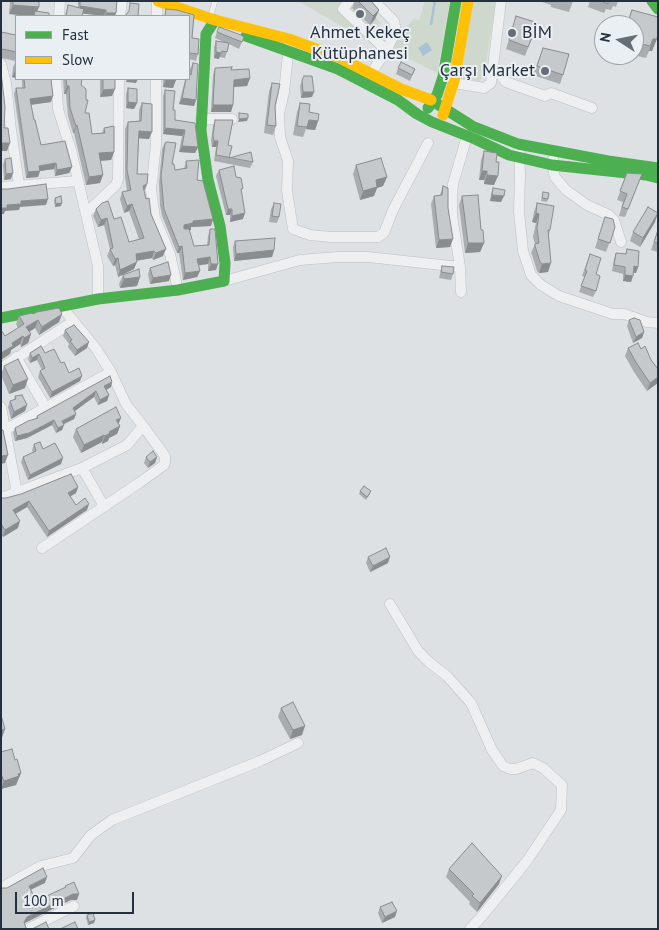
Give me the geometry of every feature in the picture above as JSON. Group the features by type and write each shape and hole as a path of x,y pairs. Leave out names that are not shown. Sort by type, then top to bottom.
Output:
{"main road":[{"path":"158,1 212,19 289,39 340,58 417,114 504,153 552,165 646,175 658,178"},
{"path":"424,117 437,95 443,77 456,1"},
{"path":"439,125 454,83 468,1"},
{"path":"652,1 658,9"},
{"path":"212,19 232,31 288,52 308,57 432,101 472,126 518,144 608,162 658,168"},
{"path":"1,318 98,299 178,290 224,281 226,264 220,226 208,180 201,131 206,34 212,19"}],"street":[{"path":"59,15 60,1"},
{"path":"120,15 122,1"},
{"path":"157,15 158,1"},
{"path":"350,1 343,9 386,50"},
{"path":"368,78 396,31 395,24 374,1"},
{"path":"454,83 484,88 491,83 501,1"},
{"path":"289,39 284,92 279,114 280,137 288,161 287,191 293,229 310,235 331,238 378,237 384,233 393,210 428,143"},
{"path":"1,64 6,82 6,130 19,185"},
{"path":"493,66 506,82 545,96 551,92 592,108"},
{"path":"56,80 58,109 78,181 98,266 98,299"},
{"path":"86,213 116,185 118,179 119,80"},
{"path":"156,80 156,145 151,190 155,218 170,254 178,290"},
{"path":"201,119 232,119"},
{"path":"461,292 460,267 452,215 453,184 467,136"},
{"path":"518,144 520,158 519,212 523,251 531,276 541,286 559,296 613,314 624,314 647,322 658,323"},
{"path":"554,151 552,165 555,177 566,190 588,205 609,215 614,220 621,242"},
{"path":"1,187 78,181"},
{"path":"224,281 300,260 338,257 368,257 460,267"},
{"path":"42,548 139,483 165,462 165,456 126,404 111,372 95,347 61,306"},
{"path":"1,368 74,321"},
{"path":"16,357 46,408"},
{"path":"4,430 111,372"},
{"path":"1,407 17,493"},
{"path":"1,498 82,468 127,445 143,426"},
{"path":"82,468 104,506"},
{"path":"390,604 418,651 447,676 472,703 492,750 503,766 516,769 534,763 543,768 562,785 561,810 526,861 470,929"},
{"path":"1,888 41,866 74,858 91,835 112,820 260,761 298,743"},
{"path":"28,929 47,924 74,906"}],"lane":[{"path":"212,19 215,1"}],"shaded area":[{"path":"298,1 360,1 381,23 366,40"},
{"path":"425,1 450,1 437,73 389,49 414,18 419,21"},
{"path":"472,1 496,1 484,76 480,81 460,78"}],"water":[{"path":"427,42 432,50 423,56 418,48"}],"building":[{"path":"13,1 39,1 39,7 13,5"},
{"path":"80,1 117,1 116,13 106,13 106,10 80,6"},
{"path":"358,1 371,1 379,10 373,16"},
{"path":"130,3 139,4 138,15 126,15 129,11"},
{"path":"68,5 84,9 82,15 66,15"},
{"path":"166,9 194,15 192,38 199,39 198,54 190,53 190,15 165,15"},
{"path":"632,10 658,17 657,39 653,39 650,46 644,44 644,15 630,15"},
{"path":"35,11 49,13 49,15 34,15"},
{"path":"516,16 538,23 528,47 509,40"},
{"path":"219,27 241,35 244,37 242,42 217,32"},
{"path":"1,32 15,35 15,52 3,49 1,51"},
{"path":"216,41 229,43 227,52 216,52"},
{"path":"543,48 569,54 563,75 537,66"},
{"path":"401,62 415,69 412,75 398,68"},
{"path":"193,63 198,64 196,100 182,98 186,80 190,80"},
{"path":"232,67 231,70 249,69 250,78 234,80 233,105 213,105 215,68"},
{"path":"1,72 5,107 4,128 8,128 10,143 1,143"},
{"path":"304,76 312,76 314,92 303,92 302,80"},
{"path":"24,80 51,80 53,96 30,99 34,120 41,145 65,141 72,167 57,170 56,163 39,166 40,171 28,172 16,88 25,88"},
{"path":"66,80 82,80 81,85 86,89 86,100 88,100 85,113 89,113 92,134 105,133 104,128 114,126 114,152 99,153 103,175 89,177 77,125 70,108 69,86 67,86"},
{"path":"103,80 115,80 115,89 103,90"},
{"path":"272,83 280,84 275,106 276,126 267,125"},
{"path":"128,88 137,89 137,103 128,102"},
{"path":"165,90 175,91 173,110 175,110 175,120 195,123 198,147 182,146 185,130 165,128"},
{"path":"142,103 152,104 152,132 139,131 137,174 148,174 147,184 143,186 146,199 149,198 151,214 166,249 156,253 154,251 136,254 137,262 120,270 118,258 115,259 110,249 113,248 107,218 101,220 96,209 102,203 108,201 114,219 121,217 129,242 144,238 132,204 127,206 122,192 131,190 127,170 128,122 141,121"},
{"path":"300,103 310,104 309,112 319,114 318,121 309,120 307,127 297,126"},
{"path":"239,113 248,114 248,118 239,119"},
{"path":"215,120 233,120 228,145 232,146 229,157 216,155 218,141 214,141 213,135"},
{"path":"165,143 176,143 172,164 174,164 175,170 187,168 186,161 199,160 197,180 203,181 213,219 193,221 193,223 184,225 184,229 189,229 194,246 209,245 210,229 215,229 218,264 211,264 210,257 197,259 200,271 185,273 182,246 179,247 164,209 161,176"},
{"path":"484,151 497,153 496,162 499,162 498,176 487,175 487,171 482,171"},
{"path":"251,152 253,162 230,158"},
{"path":"11,158 13,173 6,174 5,159"},
{"path":"381,158 387,177 376,180 377,187 363,191 356,165"},
{"path":"234,166 236,177 241,178 245,213 232,216 232,209 228,209 219,170"},
{"path":"627,173 642,174 628,209 622,207 627,194 620,191"},
{"path":"46,184 48,199 21,201 21,204 7,205 7,208 1,208 1,189"},
{"path":"443,186 448,188 448,208 453,239 439,240 434,196 442,195"},
{"path":"493,188 505,190 504,196 492,195"},
{"path":"543,192 549,193 548,199 542,198"},
{"path":"478,195 484,243 468,243 462,196"},
{"path":"61,196 62,203 56,204 55,198"},
{"path":"274,203 281,204 279,217 272,216"},
{"path":"537,203 554,206 550,230 548,230 551,263 542,264 540,262 535,246 535,244 539,243"},
{"path":"648,207 658,213 643,238 633,232"},
{"path":"605,217 613,219 615,227 610,243 598,239"},
{"path":"658,230 658,243 654,242"},
{"path":"275,238 274,250 236,254 235,241"},
{"path":"627,249 639,251 638,267 634,266 633,276 625,275 625,267 614,265 616,253 626,254"},
{"path":"590,254 601,258 596,274 600,276 596,291 581,286 587,271 585,270"},
{"path":"168,262 171,275 153,278 150,268"},
{"path":"442,266 454,267 453,274 441,272"},
{"path":"139,269 140,277 124,279 123,275"},
{"path":"59,308 62,314 42,327 38,320 26,327 31,334 24,338 23,336 12,343 13,346 1,353 1,330 5,336 24,324 19,316"},
{"path":"634,318 640,320 644,332 636,337 629,320"},
{"path":"74,325 89,342 77,350 65,330"},
{"path":"638,343 641,349 645,346 651,360 658,369 658,377 650,383 628,348"},
{"path":"41,346 45,353 54,349 61,363 64,362 69,373 79,368 82,376 52,392 40,371 45,368 39,354 32,358 30,353"},
{"path":"18,359 28,379 13,385 4,366"},
{"path":"110,376 112,382 104,386 109,395 100,400 96,391 73,408 76,414 62,421 64,425 58,428 54,420 29,433 17,436 15,428 38,418 37,416"},
{"path":"22,395 27,405 14,412 10,401 16,399 15,396"},
{"path":"116,407 121,418 116,420 120,426 105,436 84,445 76,429"},
{"path":"1,430 3,430 8,455 1,456"},
{"path":"40,442 43,449 55,443 63,458 30,475 23,457 36,451 34,444"},
{"path":"153,451 157,457 150,462 146,457"},
{"path":"71,474 78,487 68,493 76,505 85,498 89,504 49,531 29,501 13,510 20,521 5,530 1,524 1,498 21,494"},
{"path":"364,486 371,491 367,497 360,491"},
{"path":"386,548 390,557 373,566 368,557"},
{"path":"293,702 305,726 293,730 281,708"},
{"path":"1,715 5,729 1,730"},
{"path":"12,749 21,773 18,774 19,776 4,781 1,774 1,752"},
{"path":"472,843 502,876 480,903 472,896 474,894 449,869"},
{"path":"43,868 47,877 29,886 36,901 74,882 79,894 73,894 27,917 24,922 28,929 1,929 1,888 7,888"},
{"path":"392,902 397,911 385,917 380,907"},
{"path":"93,913 95,920 89,922 87,915"},
{"path":"46,922 49,929 32,929"},
{"path":"75,922 78,929 60,929"}],"waterway":[{"path":"431,24 435,1"}],"traffic: fast":[{"path":"428,108 437,95 443,77 456,1"},
{"path":"652,1 658,9"},
{"path":"1,318 98,299 178,290 224,281 225,263 220,226 208,180 201,131 206,34 215,20"},
{"path":"246,36 338,69 398,100 432,122 509,155 552,165 646,175 658,178"},
{"path":"431,100 472,126 518,144 608,161 658,168"}],"traffic: slow":[{"path":"158,1 215,20 289,39 340,58 401,89 431,100"},
{"path":"443,115 454,81 468,1"}],"place":[{"name":"Ahmet Kekeç Kütüphanesi","path":"360,14"},
{"name":"BİM","path":"512,33"},
{"name":"Çarşı Market","path":"545,71"}]}
